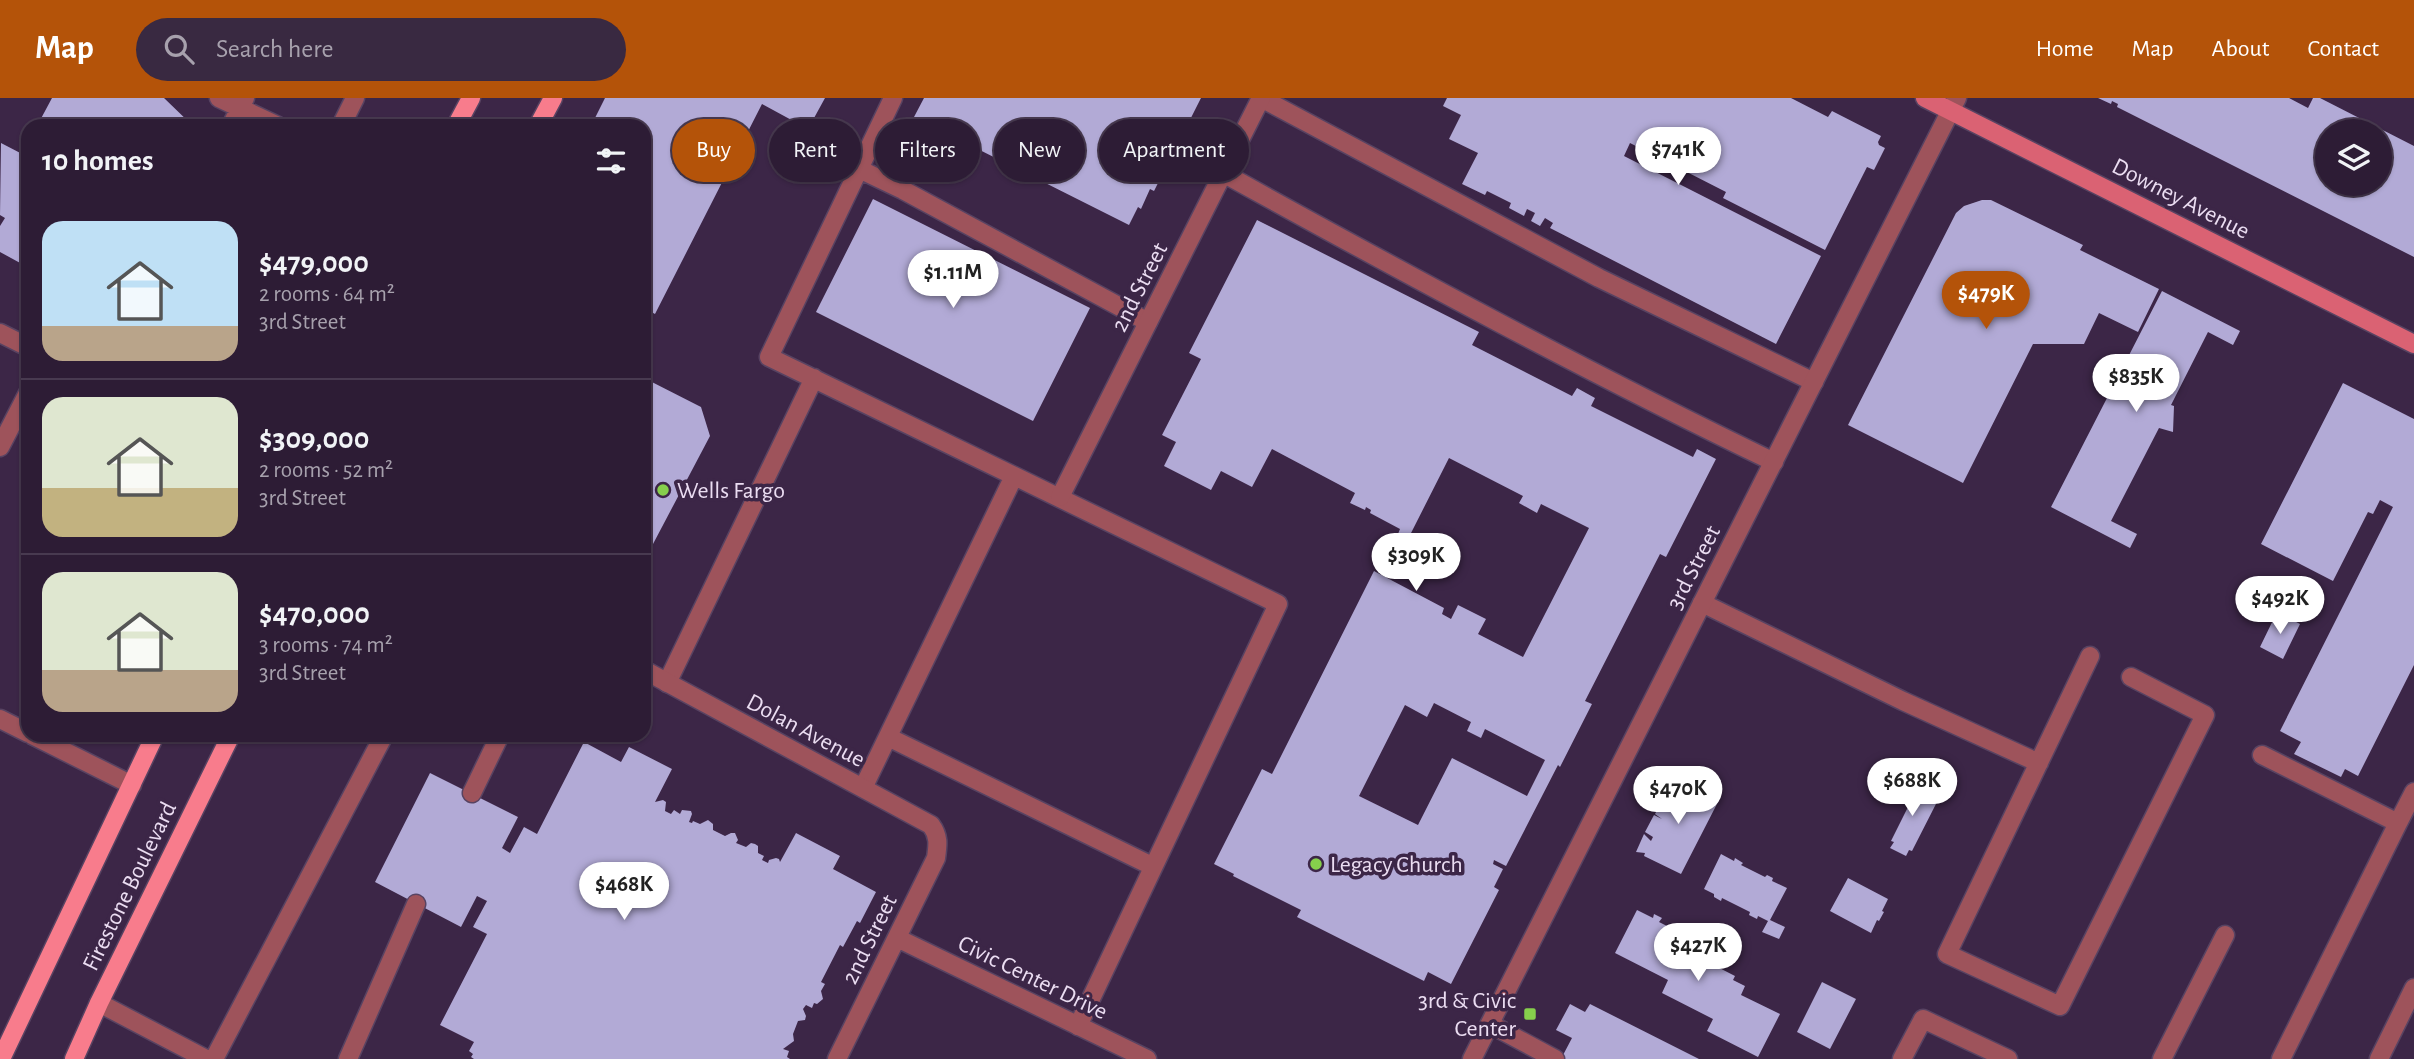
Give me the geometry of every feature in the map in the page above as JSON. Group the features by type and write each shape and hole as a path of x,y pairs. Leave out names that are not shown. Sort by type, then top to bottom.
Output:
{"main road":[{"path":"460,119 471,98"},
{"path":"542,119 552,98"},
{"name":"Downey Avenue","path":"1925,98 1954,104 2414,344"},
{"name":"Firestone Boulevard","path":"2,1055 152,742"},
{"name":"Firestone Boulevard","path":"74,1059 228,742"}],"street":[{"path":"219,98 242,103 267,119"},
{"path":"344,119 355,98"},
{"path":"861,165 893,98"},
{"path":"1261,98 1599,278 1814,382"},
{"name":"2nd Street","path":"1249,122 1261,98"},
{"path":"234,119 242,103"},
{"name":"3rd Street","path":"1475,1058 1954,104"},
{"path":"861,170 952,216 1148,323"},
{"path":"853,182 769,356 1278,604 1078,1026"},
{"name":"2nd Street","path":"1060,497 1218,182"},
{"path":"1239,182 1575,362 1774,462"},
{"path":"0,333 21,344"},
{"path":"667,683 814,378"},
{"path":"0,447 5,428 21,404"},
{"path":"863,788 1014,476"},
{"path":"1702,603 1903,701 2039,762"},
{"path":"2090,656 1947,954 2060,1006 2205,715 2131,677"},
{"name":"Dolan Avenue","path":"651,674 931,825 938,838"},
{"path":"0,719 21,730"},
{"path":"888,737 1152,866"},
{"path":"46,742 132,785"},
{"path":"214,1059 380,742"},
{"path":"472,793 497,742"},
{"path":"2262,755 2398,823"},
{"path":"2281,1059 2414,792"},
{"name":"2nd Street","path":"837,1059 936,858 938,838"},
{"path":"348,1059 416,904"},
{"path":"2162,1059 2225,935"},
{"name":"Civic Center Drive","path":"897,938 1135,1056"},
{"path":"2378,1059 2414,988"},
{"path":"99,1003 206,1059"},
{"path":"1902,1059 1923,1019 2008,1059"},
{"path":"1490,1024 1555,1059"}],"building":[{"path":"52,98 164,98 186,119 41,119"},
{"path":"605,98 825,98 813,119 790,119 762,104 754,119 672,119 672,182 722,182 655,314 651,312 651,119 594,119"},
{"path":"924,98 1201,98 1190,119 1099,119 1099,182 1159,182 1154,191 1150,189 1141,209 1138,207 1129,225 1043,182 1085,182 1085,119 994,119 994,157 980,150 980,119 914,117"},
{"path":"1447,98 1791,98 1828,117 1832,111 1881,136 1879,145 1885,148 1874,170 1867,167 1825,250 1723,198 1726,192 1630,143 1624,156 1821,256 1776,344 1550,228 1553,223 1545,218 1540,226 1531,221 1535,213 1527,209 1524,216 1509,208 1511,203 1487,191 1485,195 1462,184 1478,153 1449,139 1461,115 1443,106"},
{"path":"2098,98 2289,98 2308,108 2313,98 2320,98 2361,119 2315,119 2315,196 2392,196 2392,135 2414,146 2414,257 2117,107 2118,104 2112,101 2111,104"},
{"path":"1,143 21,153 21,263 0,252 0,226 5,218 0,215"},
{"path":"873,199 1090,308 1033,421 816,312"},
{"path":"1991,200 2083,245 2080,250 2159,289 2138,332 2099,313 2084,344 2033,344 1963,483 1848,425 1956,213 1964,206"},
{"path":"1257,220 1479,332 1472,345 1572,396 1577,388 1595,398 1591,406 1693,457 1697,449 1716,459 1666,557 1660,554 1585,701 1592,704 1506,866 1494,860 1493,864 1503,869 1494,887 1499,890 1451,984 1428,972 1424,981 1297,917 1301,910 1214,864 1262,769 1272,774 1374,571 1444,608 1442,614 1451,619 1458,605 1486,619 1478,634 1523,657 1589,528 1541,504 1537,513 1519,503 1523,496 1449,458 1408,539 1398,534 1400,529 1370,513 1371,510 1350,503 1355,493 1272,449 1252,487 1221,471 1211,490 1164,466 1176,442 1162,435 1201,359 1189,353","holes":["1434,703 1471,722 1467,731 1481,738 1485,729 1545,760 1527,796 1452,758 1418,825 1359,796 1405,705 1427,717"]},
{"path":"2162,291 2240,331 2233,345 2208,332 2171,405 2174,406 2173,432 2159,428 2111,521 2137,534 2130,548 2051,507"},
{"name":"Wells Fargo","path":"651,382 701,407 710,436 651,545"},
{"path":"2343,383 2414,419 2414,665 2358,776 2345,769 2341,777 2294,754 2301,742 2280,731 2393,507 2380,500 2373,514 2368,512 2333,581 2261,544"},
{"path":"2277,612 2300,624 2283,659 2260,647"},
{"path":"584,742 621,762 629,747 672,769 655,802 666,802 665,811 671,814 674,810 680,814 682,810 691,811 689,822 700,824 708,820 713,824 713,830 725,836 735,833 738,840 736,843 746,847 751,843 755,844 758,846 758,853 764,856 762,860 768,863 776,858 780,862 796,833 840,856 833,869 876,892 860,923 857,921 843,947 840,945 821,982 825,984 821,991 823,999 817,1004 814,1003 812,1008 806,1005 803,1009 805,1020 798,1021 793,1034 794,1041 783,1049 789,1051 787,1057 790,1059 474,1059 469,1051 474,1042 440,1025 487,934 473,927 487,901 477,896 461,927 375,882 430,773 518,817 502,848 510,853 524,827 537,834"},
{"path":"1673,779 1719,800 1681,874 1644,856 1645,853 1636,852 1644,834 1651,841 1653,837 1645,832 1654,815 1662,819 1655,814 1664,797 1671,801 1672,798 1665,795"},
{"path":"1902,782 1938,800 1912,851 1909,850 1906,856 1890,848 1909,805 1894,797"},
{"path":"1721,854 1734,861 1735,858 1743,863 1741,865 1773,878 1772,881 1787,888 1770,920 1785,927 1779,939 1762,932 1768,921 1749,915 1750,912 1722,898 1721,901 1704,889"},
{"path":"1848,878 1888,899 1882,911 1884,912 1871,933 1830,911"},
{"path":"1637,910 1653,918 1654,914 1662,918 1659,922 1683,934 1685,930 1692,933 1688,941 1700,947 1696,956 1735,976 1733,980 1745,986 1741,995 1780,1014 1758,1057 1707,1031 1713,1019 1662,993 1668,980 1615,953"},
{"path":"1822,982 1856,999 1830,1049 1797,1032"},
{"path":"1570,1004 1585,1012 1590,1004 1699,1059 1565,1059 1562,1057 1572,1038 1556,1030"}],"place":[{"name":"Wells Fargo","path":"663,490"},
{"name":"Legacy Church","path":"1316,864"},
{"name":"3rd & Civic Center","path":"1530,1014"}]}
